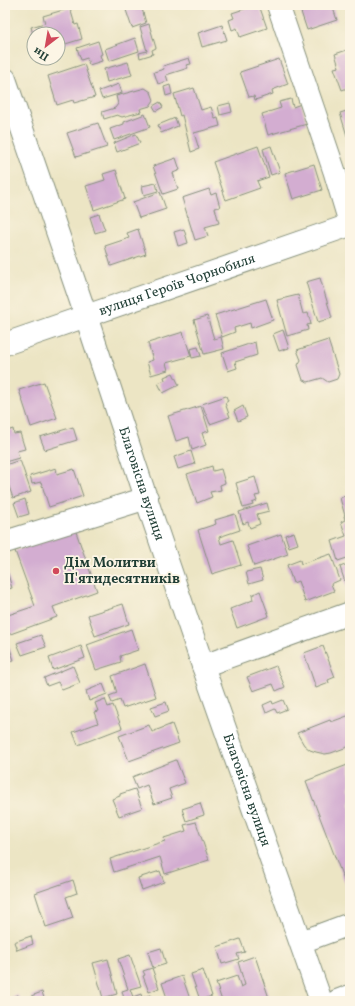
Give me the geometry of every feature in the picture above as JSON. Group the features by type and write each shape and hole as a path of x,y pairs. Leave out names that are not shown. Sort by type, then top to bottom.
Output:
{"main road":[{"path":"278,5 333,166 350,224"},
{"name":"Благовісна вулиця","path":"5,79 203,666 321,1001"},
{"name":"вулиця Героїв Чорнобиля","path":"5,344 350,224"},
{"path":"5,542 147,498"},
{"path":"203,666 350,613"},
{"path":"301,942 350,924"},
{"path":"337,1001 350,996"}],"building":[{"path":"141,5 146,23 132,28 126,10"},
{"path":"259,5 267,28 240,37 237,28 232,30 229,20 234,18 232,13"},
{"path":"332,5 337,20 307,30 299,6"},
{"path":"70,8 75,25 78,24 82,39 66,44 66,26 34,26 45,23 43,16"},
{"path":"149,24 156,48 152,50 153,54 140,58 139,53 147,51 140,27"},
{"path":"222,25 227,40 202,47 198,33"},
{"path":"135,38 139,51 109,61 105,49"},
{"path":"98,41 102,54 100,55 102,61 89,65 87,58 81,60 77,48"},
{"path":"350,49 350,87 342,90 334,68 339,67 335,54"},
{"path":"189,58 191,64 186,65 188,68 166,75 168,81 158,84 154,72 164,69 163,66"},
{"path":"279,59 288,84 272,90 273,94 255,100 254,96 249,97 240,72"},
{"path":"128,62 132,75 107,82 104,69"},
{"path":"84,64 95,97 74,103 73,100 57,105 48,76"},
{"path":"119,84 122,93 102,99 99,91"},
{"path":"170,85 172,94 166,96 164,87"},
{"path":"145,88 151,92 154,100 150,106 140,109 141,112 122,117 117,115 104,119 102,112 115,108 118,104 116,96"},
{"path":"194,88 201,110 211,107 215,119 218,118 220,126 194,133 199,149 191,152 182,115 180,116 174,94"},
{"path":"291,99 293,107 301,104 307,124 268,135 262,114 281,108 279,102"},
{"path":"160,102 163,107 156,111 153,106"},
{"path":"230,103 232,112 220,115 218,106"},
{"path":"350,110 350,139 348,139 340,113"},
{"path":"145,114 150,127 114,140 110,129"},
{"path":"175,118 178,126 161,133 158,125"},
{"path":"98,123 107,147 76,157 67,133"},
{"path":"136,134 140,143 117,152 114,143"},
{"path":"258,146 269,177 257,181 260,188 226,200 213,162"},
{"path":"271,146 280,172 271,175 263,149"},
{"path":"176,158 180,170 173,173 178,189 163,194 153,166"},
{"path":"314,164 322,190 293,199 285,173"},
{"path":"116,170 125,199 94,210 86,186 105,180 103,174"},
{"path":"156,183 158,191 144,195 142,186"},
{"path":"209,189 211,195 216,193 220,207 215,208 219,223 205,227 208,236 195,240 182,198"},
{"path":"160,192 166,209 139,218 133,202"},
{"path":"99,214 105,230 95,233 90,217"},
{"path":"138,229 146,254 111,266 105,246 129,238 127,233"},
{"path":"184,229 188,243 178,246 174,232"},
{"path":"320,278 332,318 318,322 306,282"},
{"path":"298,295 303,314 308,313 311,324 307,325 308,330 287,336 277,300"},
{"path":"266,299 273,320 251,328 250,323 234,328 235,332 222,337 215,315"},
{"path":"207,316 214,339 221,337 224,349 204,354 194,320"},
{"path":"283,330 289,348 279,351 273,334"},
{"path":"183,332 191,356 166,363 168,370 151,375 147,362 153,360 148,343"},
{"path":"328,340 339,374 337,379 328,382 322,378 308,382 303,380 298,365 301,360 297,350"},
{"path":"255,342 257,355 235,362 237,368 228,371 222,353"},
{"path":"198,347 201,356 192,358 190,349"},
{"path":"173,373 179,385 163,393 158,383 165,380 164,377"},
{"path":"44,382 57,418 31,427 19,390"},
{"path":"226,396 228,401 225,403 230,417 210,424 202,404"},
{"path":"201,406 209,431 202,433 206,445 192,450 189,437 176,441 168,416"},
{"path":"243,406 247,417 238,421 234,411"},
{"path":"5,427 7,431 13,429 14,434 20,433 25,449 17,451 19,458 5,462"},
{"path":"73,427 77,440 45,450 40,437"},
{"path":"191,451 195,464 178,469 174,457"},
{"path":"20,460 31,492 13,498 5,475 5,465"},
{"path":"212,466 213,471 221,469 225,483 220,485 221,490 210,492 212,497 197,503 187,474"},
{"path":"56,468 57,474 74,469 83,496 49,507 41,482 32,484 30,476"},
{"path":"255,477 260,495 255,496 257,501 252,503 253,505 243,508 236,483"},
{"path":"347,495 350,504 350,557 338,561 332,541 346,536 341,522 345,520 345,516 340,498"},
{"path":"25,499 29,514 19,517 14,503"},
{"path":"267,503 269,511 257,514 260,524 250,528 248,522 243,524 239,512"},
{"path":"235,514 240,530 219,537 221,544 233,540 241,565 212,574 198,530 216,524 215,520"},
{"name":"Дім Молитви П'ятидесятників","path":"75,529 97,591 53,607 57,617 5,636 5,616 35,606 15,551"},
{"path":"294,532 298,544 289,547 285,535"},
{"path":"281,534 288,554 254,566 247,546"},
{"path":"331,554 340,580 331,584 334,591 305,602 298,581 293,583 287,565 300,560 301,564"},
{"path":"350,563 350,597 340,567"},
{"path":"5,564 12,588 5,590"},
{"path":"260,569 263,580 249,584 246,572"},
{"path":"260,591 269,616 237,628 230,609 253,600 252,595"},
{"path":"123,604 129,624 95,636 88,615"},
{"path":"131,629 138,650 120,656 121,662 96,670 87,645"},
{"path":"41,635 46,647 22,655 17,643"},
{"path":"5,636 14,660 5,663"},
{"path":"81,646 85,658 53,670 49,658"},
{"path":"323,646 335,677 328,680 329,683 316,688 304,653"},
{"path":"145,664 156,697 123,708 120,700 112,703 109,696 117,693 112,676"},
{"path":"73,666 80,683 62,690 58,682 47,686 44,678"},
{"path":"276,666 285,687 276,691 273,684 253,691 247,677"},
{"path":"103,684 107,694 89,701 86,691"},
{"path":"105,699 108,707 113,705 122,728 78,745 73,732 98,723 94,712 98,711 95,703"},
{"path":"283,700 287,709 277,713 275,709 266,713 263,705 272,701 273,704"},
{"path":"166,702 169,711 155,716 151,707"},
{"path":"350,715 350,746 331,753 325,754 310,750 304,745 297,733 330,720 331,722"},
{"path":"172,724 179,743 129,761 119,736 149,725 152,732"},
{"path":"176,760 185,783 169,789 172,798 154,804 147,785 137,789 132,777"},
{"path":"350,764 350,896 306,781"},
{"path":"135,789 142,808 119,816 112,799 120,796 120,794"},
{"path":"200,803 204,815 186,821 182,809"},
{"path":"196,822 209,860 165,874 160,857 114,872 110,859 165,841 164,838 186,831 184,825"},
{"path":"160,871 164,882 142,890 138,878"},
{"path":"73,880 77,893 66,897 73,918 46,927 35,893"},
{"path":"31,936 33,944 17,950 14,942"},
{"path":"240,939 245,952 237,954 239,959 222,964 217,947"},
{"path":"161,948 166,964 153,968 148,952"},
{"path":"130,955 141,986 130,989 133,997 141,994 142,998 150,995 154,1001 119,1001 124,999 122,991 128,989 118,959"},
{"path":"255,956 269,998 259,1001 222,1001 216,983 237,976 241,987 245,985 238,962"},
{"path":"108,959 117,994 103,998 93,963"},
{"path":"152,968 159,988 149,992 143,976 145,975 143,971"},
{"path":"203,970 212,996 200,1000 191,974"},
{"path":"182,976 190,999 185,1001 168,1001 162,983"},
{"path":"42,992 45,1001 33,1001 31,996"},
{"path":"18,995 20,1001 5,1001 5,1000"}],"place":[{"name":"Дім Молитви П'ятидесятників","path":"56,571"}]}
